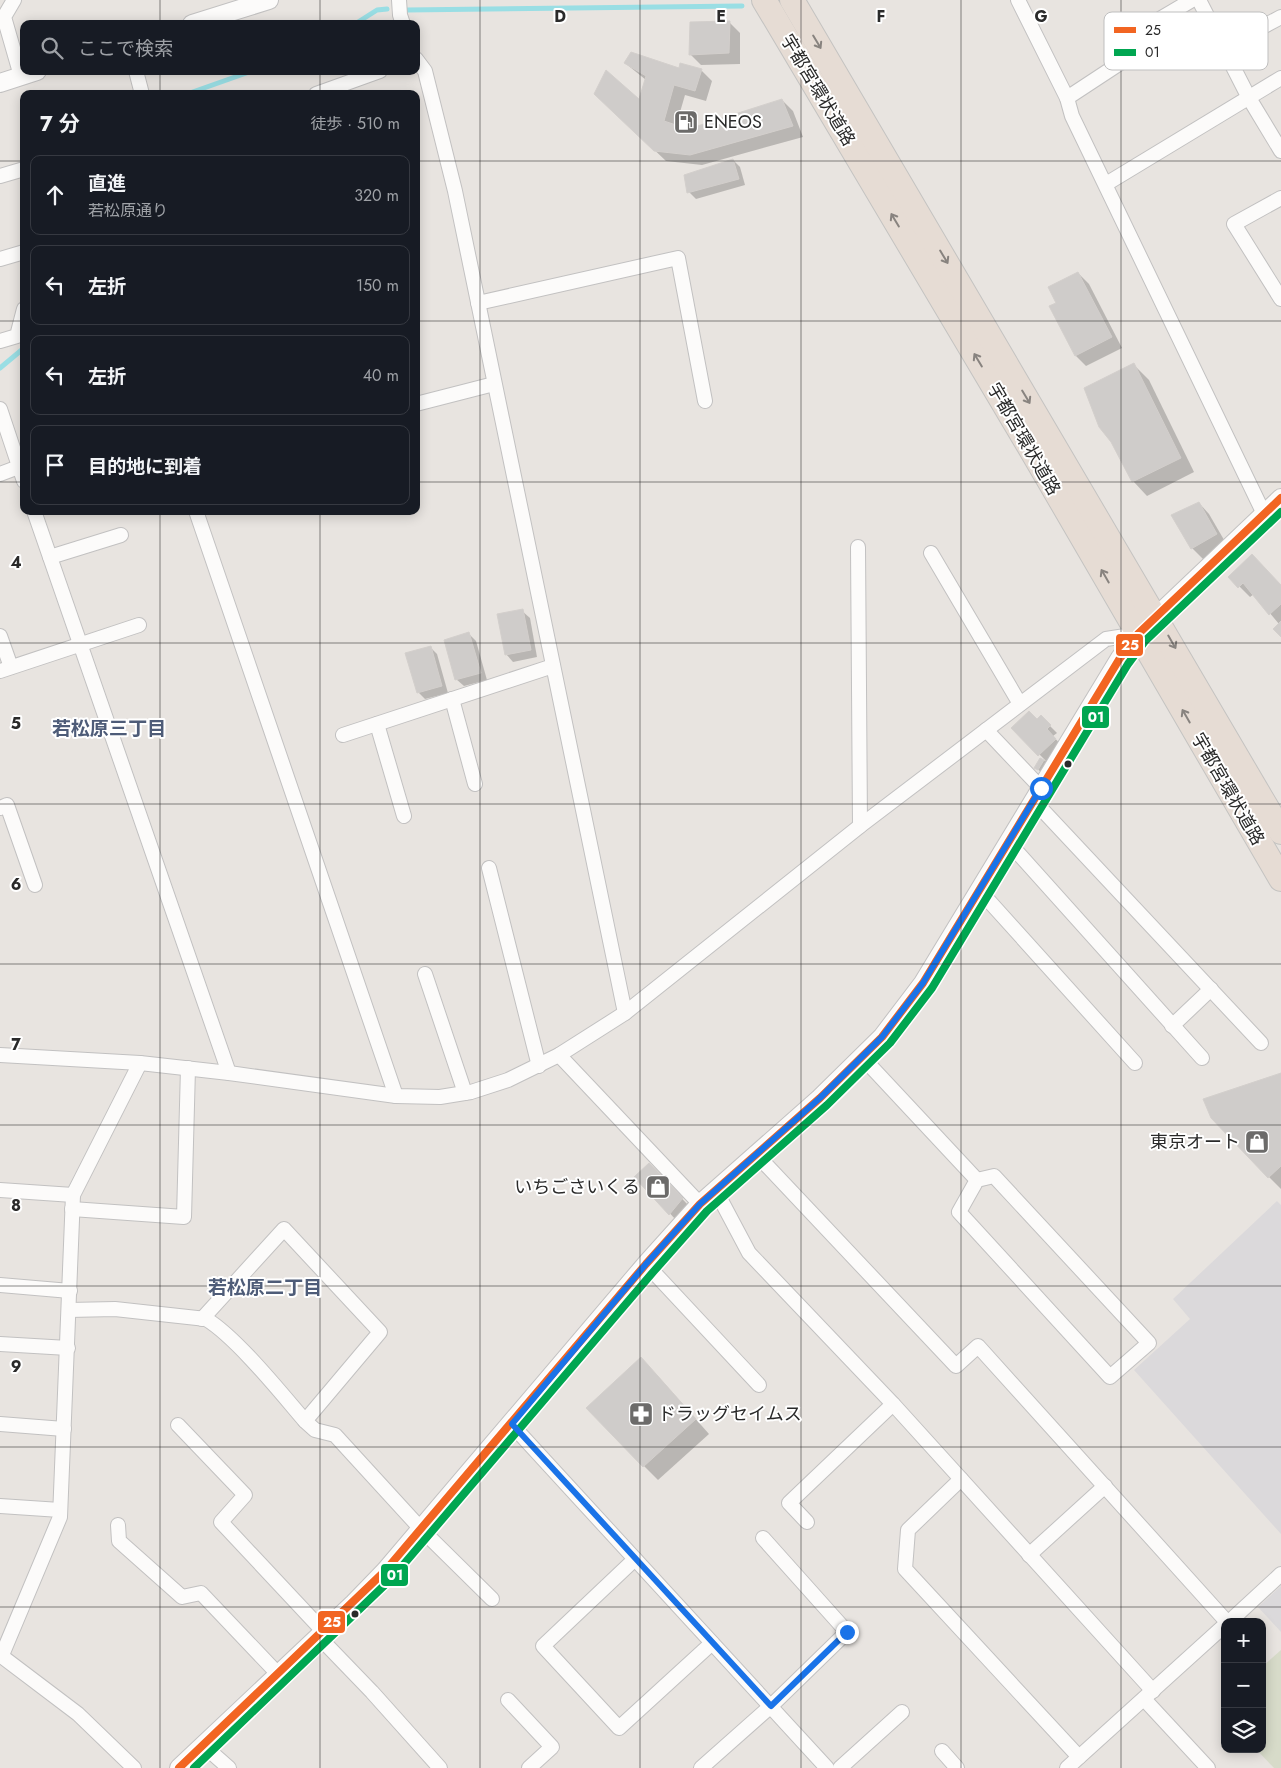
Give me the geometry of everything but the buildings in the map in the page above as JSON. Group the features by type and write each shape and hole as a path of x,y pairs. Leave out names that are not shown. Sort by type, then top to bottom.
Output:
{"highway":[{"name":"宇都宮環状道路","path":"764,0 1281,879"},
{"name":"宇都宮環状道路","path":"792,0 1281,832"}],"street":[{"path":"14,0 4,17 20,53"},
{"path":"204,20 267,0"},
{"path":"399,0 402,20"},
{"path":"1018,0 1067,98 1072,116 1264,514"},
{"path":"1172,12 1192,0"},
{"path":"1198,0 1204,12"},
{"path":"1268,24 1281,17"},
{"path":"420,64 425,71 454,191 625,1013"},
{"path":"1067,98 1110,70"},
{"path":"1234,70 1281,151"},
{"path":"0,82 25,75"},
{"path":"137,75 141,90"},
{"path":"327,90 369,75"},
{"path":"1106,184 1281,78"},
{"path":"0,176 20,170"},
{"path":"1281,198 1234,224 1281,298"},
{"path":"0,259 20,253"},
{"path":"478,303 678,258 706,401"},
{"path":"0,341 17,336 20,325"},
{"path":"420,403 494,384"},
{"path":"0,409 20,463"},
{"path":"0,474 20,466"},
{"path":"179,1768 385,1571 512,1424 646,1264 700,1204 863,1058 882,1037 923,983 1120,658 1138,634 1281,498"},
{"path":"35,515 230,1073"},
{"path":"197,515 396,1096"},
{"path":"50,557 121,535"},
{"path":"858,547 860,826"},
{"path":"931,553 1020,704"},
{"path":"0,636 6,669 139,625"},
{"path":"0,1055 140,1063 230,1073 396,1096 440,1097 465,1093 508,1080 559,1055 625,1013 860,826 1106,639 1138,634"},
{"path":"343,736 553,666"},
{"path":"452,699 475,784"},
{"path":"377,724 404,816"},
{"path":"986,730 1038,794 1210,989 1261,1043"},
{"path":"0,808 7,805 35,885"},
{"path":"1009,843 1202,1058"},
{"path":"489,868 539,1066"},
{"path":"980,891 1135,1063"},
{"path":"425,974 465,1093"},
{"path":"1172,1026 1210,989"},
{"path":"559,1055 700,1204"},
{"path":"863,1058 977,1180"},
{"path":"134,1768 78,1714 1,1655 60,1517 73,1195 140,1063"},
{"path":"72,1209 184,1217 188,1068"},
{"path":"755,1153 956,1366 978,1346 1224,1618"},
{"path":"994,1176 1149,1343 1110,1377 958,1212 977,1180 994,1176"},
{"path":"715,1189 749,1253 893,1404 1029,1555 1208,1768"},
{"path":"0,1190 73,1195"},
{"path":"202,1319 284,1229 380,1332 305,1421"},
{"path":"646,1264 759,1385"},
{"path":"0,1285 70,1290"},
{"path":"69,1310 115,1309 202,1319 213,1324 244,1353 305,1421 315,1430 335,1435 421,1529 492,1599"},
{"path":"0,1344 68,1348"},
{"path":"807,1522 789,1503 893,1404"},
{"path":"0,1424 64,1429"},
{"path":"512,1424 827,1768"},
{"path":"178,1425 245,1495 221,1522 440,1768"},
{"path":"961,1479 908,1530 905,1569 1079,1757"},
{"path":"1029,1555 1105,1486"},
{"path":"0,1506 60,1510"},
{"path":"118,1525 119,1541 182,1597 200,1593 278,1674"},
{"path":"701,1768 771,1706 847,1632 763,1538"},
{"path":"635,1558 543,1646 619,1728 712,1643"},
{"path":"1232,1618 1281,1574"},
{"path":"1067,1768 1221,1629"},
{"path":"508,1700 552,1747 529,1768"},
{"path":"840,1768 902,1712"},
{"path":"203,1745 229,1768"},
{"path":"942,1751 957,1768"}],"shaded area":[{"path":"1277,1201 1281,1205 1281,1534 1134,1370 1190,1319 1173,1299"},
{"path":"1281,1586 1281,1632 1258,1607"}],"green space":[{"path":"1281,1650 1281,1768 1274,1768 1260,1753 1266,1753 1266,1663"}],"waterway":[{"path":"407,10 742,6"},
{"path":"361,20 377,10 387,9"},
{"path":"198,90 241,75"},
{"path":"0,368 20,351"}],"transit line":[{"name":"25","path":"179,1768 385,1571 646,1264 700,1204 820,1098 882,1037 923,983 1120,658 1138,634 1281,498"},
{"name":"01","path":"194,1768 392,1578 707,1211 827,1105 890,1043 932,988 1128,664 1145,641 1281,512"}],"place":[{"name":"ENEOS","path":"686,122"},
{"name":"東京オート","path":"1257,1142"},
{"name":"いちごさいくる","path":"658,1187"},
{"name":"ドラッグセイムス","path":"641,1414"}],"district":[{"name":"若松原三丁目","path":"109,728"},
{"name":"若松原二丁目","path":"265,1287"}],"route":[{"path":"847,1632 771,1706 512,1424 646,1264 700,1204 755,1153 820,1098 863,1058 882,1037 923,983 1041,788"}]}
